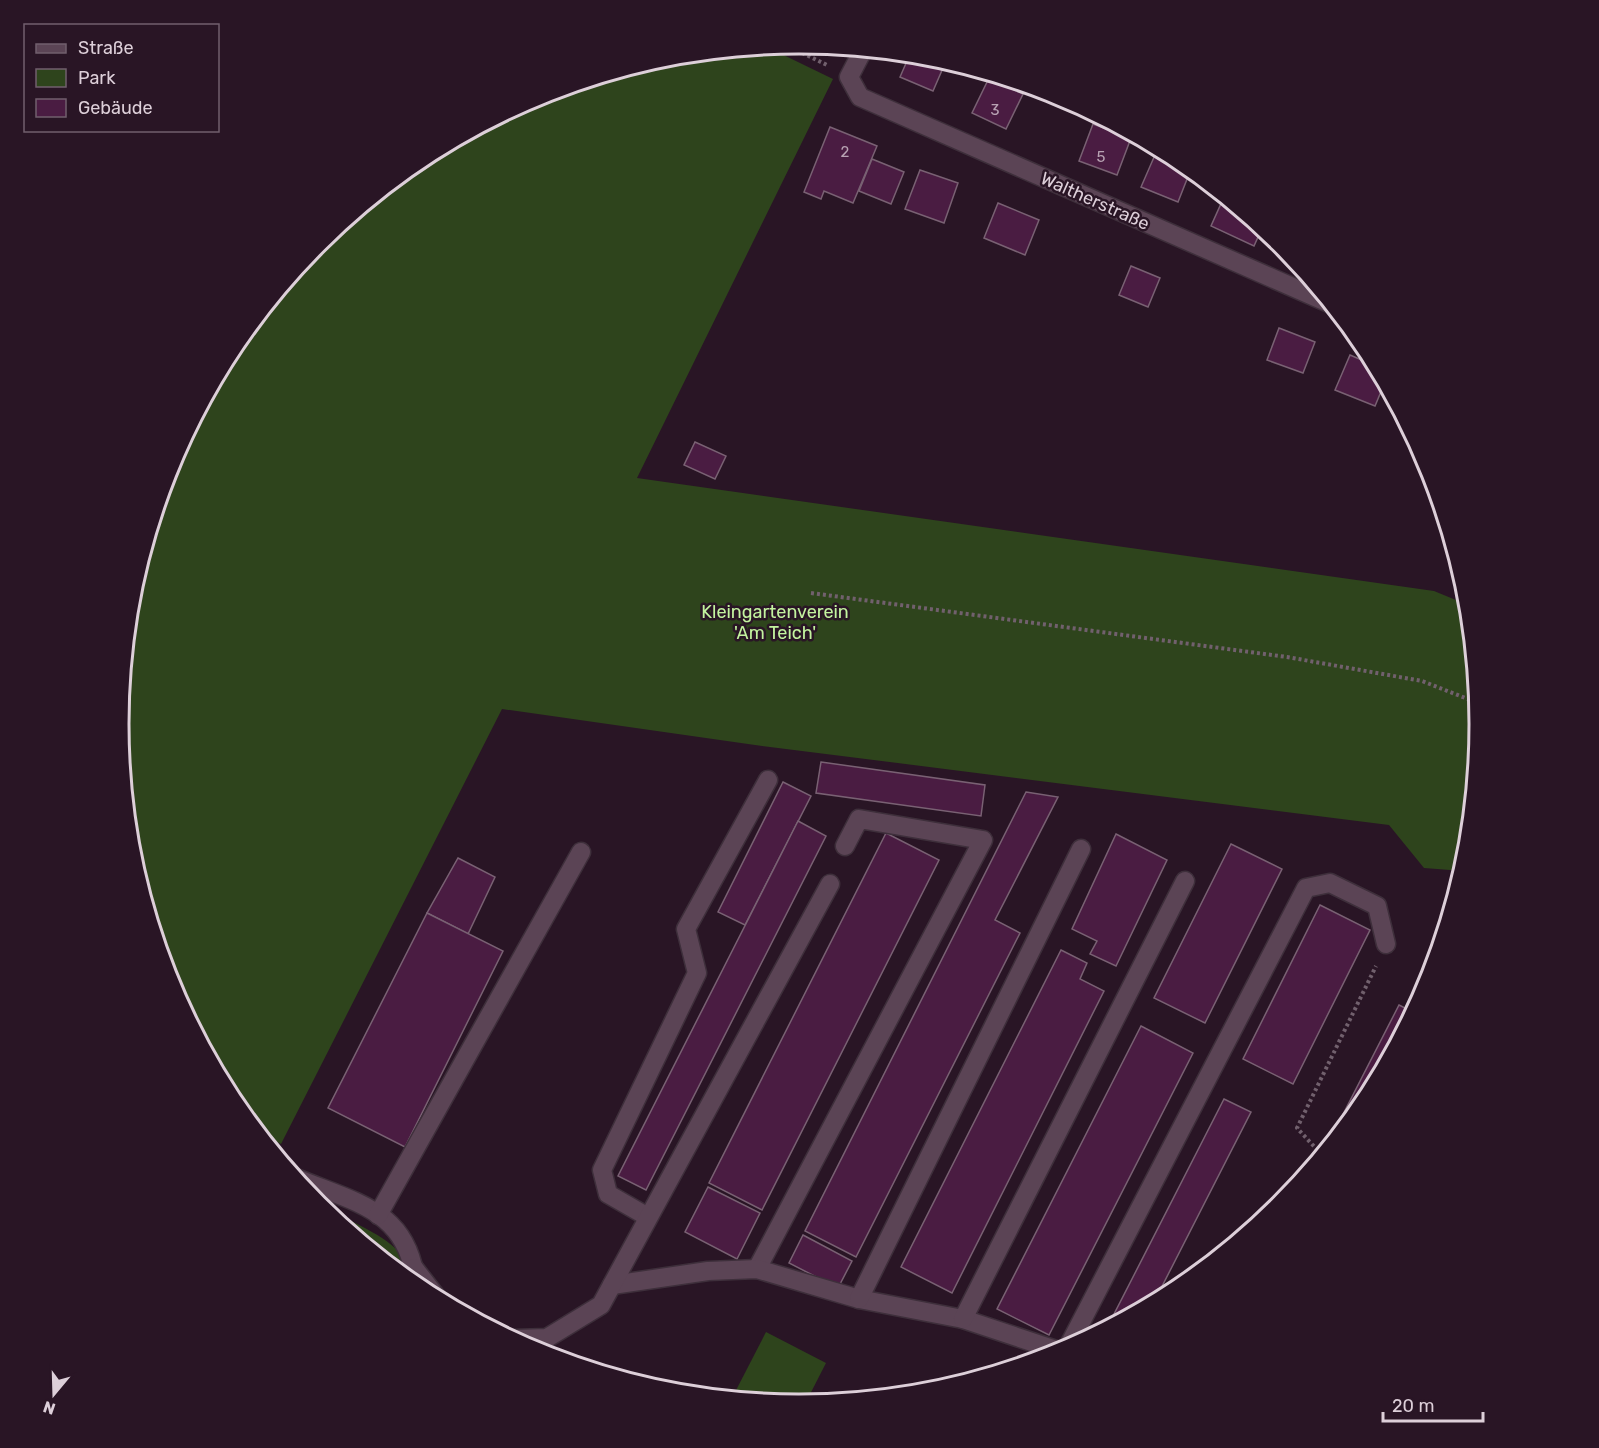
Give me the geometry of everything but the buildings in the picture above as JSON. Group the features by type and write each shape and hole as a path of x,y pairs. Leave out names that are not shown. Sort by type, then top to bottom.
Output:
{"street":[{"path":"849,77 859,57"},
{"name":"Waltherstraße","path":"849,77 860,97 1316,297"},
{"path":"648,1217 608,1194 602,1170 697,973 686,929 768,780"},
{"path":"757,1269 984,840 859,819 845,846"},
{"path":"859,1299 1081,849"},
{"path":"378,1215 581,852"},
{"path":"963,1319 1185,881"},
{"path":"1074,1335 1306,888 1330,883 1377,906 1386,944"},
{"path":"534,1339 547,1338 600,1305 830,884"},
{"path":"315,1187 378,1215 402,1235 411,1253 414,1272"},
{"path":"612,1285 708,1271 757,1269 859,1299 963,1319 1046,1347"}],"path":[{"path":"804,54 849,77"},
{"path":"811,593 1287,657 1422,681 1469,699"},
{"path":"1317,1149 1297,1128 1386,944"}],"green space":[{"name":"Kleingartenverein 'Am Teich'","path":"782,54 833,79 637,478 1434,591 1458,601 1464,637 1470,724 1464,811 1453,870 1424,868 1389,825 755,745 502,709 281,1144 268,1132 219,1059 181,980 152,897 135,811 129,724 135,637 142,593 165,509 199,428 219,389 268,316 326,250 392,192 427,167 503,123 543,105 626,77 712,60"},
{"path":"350,1220 386,1241 394,1247 402,1263"},
{"path":"766,1332 826,1363 810,1394 736,1391"}]}
